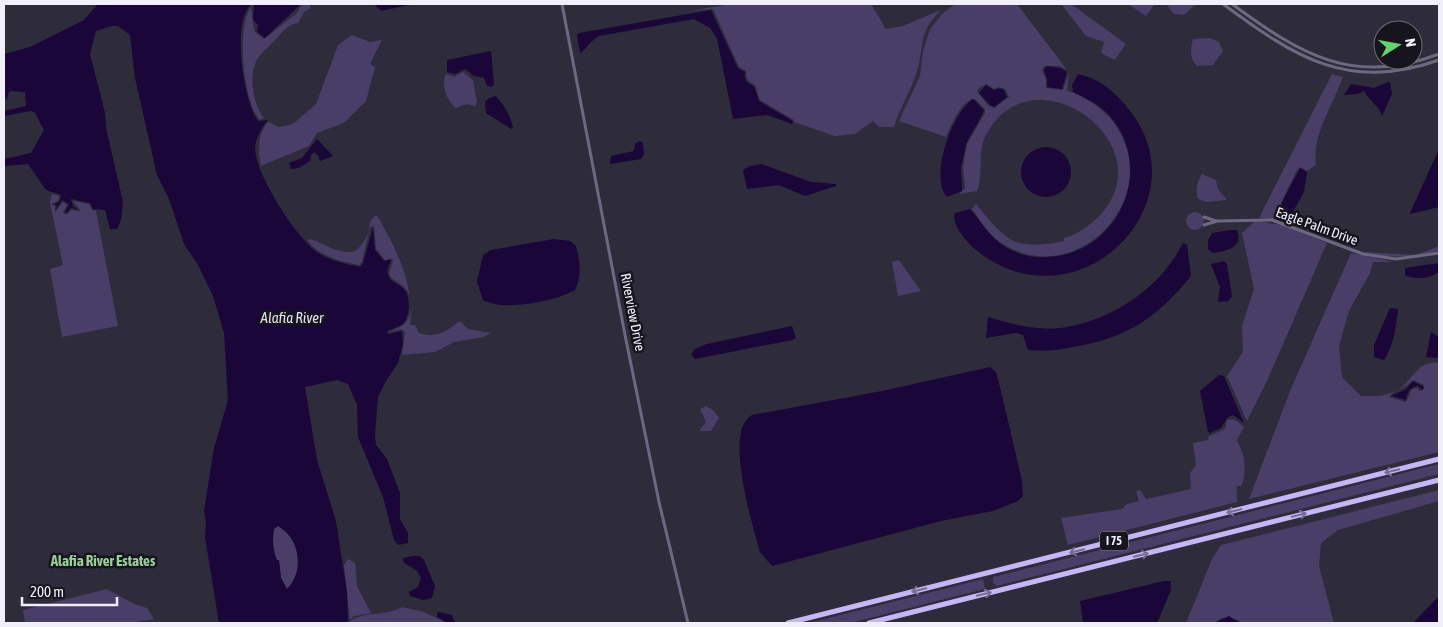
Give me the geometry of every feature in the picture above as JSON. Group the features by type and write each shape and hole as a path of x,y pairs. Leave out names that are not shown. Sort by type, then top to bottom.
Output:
{"highway":[{"name":"I 75","path":"788,623 1439,459"},
{"name":"I 75","path":"869,623 1439,480"}],"street":[{"name":"Riverview Drive","path":"562,4 625,335 688,623"},
{"path":"1222,4 1294,53 1326,66 1350,70 1386,72 1414,68 1439,60"},
{"path":"1232,4 1295,48 1320,58 1350,65"},
{"path":"1326,66 1331,63 1398,65 1439,54"},
{"name":"Eagle Palm Drive","path":"1204,217 1217,221"},
{"name":"Eagle Palm Drive","path":"1204,225 1217,221 1272,220 1348,250 1378,258 1411,258 1439,253"}],"shaded area":[{"path":"302,4 309,4 311,8 304,12 298,23 284,30 260,55 255,65 252,80 254,97 264,118 260,120 249,98 246,82 243,47 246,17 251,7 254,31 264,39 297,13"},
{"path":"731,4 872,4 885,29 903,26 941,10 933,19 924,35 915,77 894,127 879,127 873,121 855,134 835,136 794,122 794,120 760,100 755,85 748,80 746,71 739,67 713,9 689,11"},
{"path":"955,4 1017,4 1067,70 1060,66 1044,66 1042,70 1046,80 1046,88 1063,90 1069,73 1067,91 1091,102 1111,119 1127,149 1129,179 1121,207 1104,231 1080,248 1052,256 1022,253 992,236 972,209 976,204 1005,235 1021,244 1033,245 1064,241 1064,238 1080,231 1094,221 1102,213 1117,185 1116,158 1104,134 1084,114 1058,103 1031,101 1006,111 986,135 983,142 977,191 959,194 965,188 963,168 967,144 985,113 985,109 975,99 965,103 957,114 946,137 899,121 920,76 923,51 930,29 943,13","holes":["986,84 994,89 999,87 1005,89 1009,97 994,108 989,106 978,93 978,89"]},
{"path":"1061,4 1071,4 1126,44 1115,60 1101,53 1104,42 1086,36"},
{"path":"1128,4 1152,4 1154,5 1146,16"},
{"path":"1166,4 1196,4 1184,15 1174,14"},
{"path":"352,35 370,42 382,40 370,64 375,67 366,101 344,123 317,133 309,146 261,166 259,143 264,127 268,122 279,127 293,124 316,104 338,45"},
{"path":"1210,38 1219,42 1223,51 1213,65 1197,66 1191,54 1193,39"},
{"path":"463,72 473,80 477,102 475,106 467,104 456,108 445,92 444,83 446,74 454,77"},
{"path":"1332,74 1343,77 1320,131 1317,142 1316,165 1307,171 1301,167 1297,170 1276,213 1300,228 1283,221 1259,218"},
{"path":"1202,174 1216,180 1218,189 1227,200 1206,202 1198,199 1197,186"},
{"path":"52,194 59,196 58,201 51,204 55,206 55,212 63,202 67,205 63,212 66,215 71,210 81,211 73,201 89,204 92,210 96,211 118,326 62,337 50,269 63,265 50,203"},
{"path":"1195,212 1201,215 1204,221 1201,227 1195,230 1189,227 1186,221 1189,215"},
{"path":"376,215 388,235 403,268 410,298 405,288 389,275 393,259 385,260 376,249 374,226 370,227 362,262 359,265 338,260 324,254 307,240 311,239 339,251 356,251 368,234 370,221"},
{"path":"1255,221 1282,225 1327,243 1267,381 1247,421 1227,376 1243,352 1242,326 1254,289 1242,233"},
{"path":"1439,246 1439,251 1417,255 1396,257 1374,255 1364,253 1353,249 1363,252 1416,255"},
{"path":"1351,253 1394,262 1373,262 1370,273 1349,311 1339,346 1342,377 1361,396 1383,395 1392,393 1402,387 1415,372 1425,365 1439,363 1439,452 1249,499 1290,391","holes":["1413,380 1424,385 1423,390 1419,391 1418,388 1412,389 1406,402 1389,397"]},
{"path":"899,260 921,291 898,296 892,262"},
{"path":"411,308 410,325 415,325 419,333 425,335 446,331 460,321 468,329 491,333 483,337 454,342 435,352 402,355 405,332 402,329 388,332 406,322"},
{"path":"706,406 714,411 719,418 711,431 699,431 706,422 700,409"},
{"path":"1234,419 1244,427 1237,440 1242,451 1245,469 1241,486 1237,486 1237,502 1068,545 1061,518 1122,509 1127,504 1139,501 1136,491 1140,490 1146,499 1191,489 1190,473 1196,465 1193,443 1208,440 1209,436 1225,429 1227,420"},
{"path":"1439,464 1439,474 997,586 993,583 993,577"},
{"path":"1439,490 1439,501 1338,530 1321,543 1319,566 1334,623 1240,623 1239,620 1222,618 1214,623 1186,623 1212,559 1221,545"},
{"path":"278,526 291,538 298,555 296,573 293,582 287,589 281,578 279,561 277,561 274,549 274,529"},
{"path":"348,559 355,563 357,586 371,613 354,616 350,620 344,565"},
{"path":"983,579 985,589 850,623 809,623"},
{"path":"107,589 134,604 147,608 154,619 130,623 25,623 23,610"},
{"path":"402,607 424,612 447,623 348,623 360,616 388,612"}],"water":[{"name":"Alafia River","path":"98,4 251,4 245,13 242,24 242,69 253,112 258,121 268,120 259,133 255,148 262,174 270,190 290,222 311,247 320,254 334,260 360,267 363,263 373,227 375,250 384,261 391,259 388,270 389,277 406,292 409,306 406,320 400,326 387,331 388,334 402,331 403,344 398,363 378,397 375,435 376,445 387,459 400,493 400,519 408,533 408,543 398,545 394,540 383,497 358,437 357,405 348,384 337,380 305,387 317,460 336,521 347,592 348,623 219,623 205,537 206,523 204,511 214,448 228,400 224,333 213,296 198,265 184,244 169,199 157,175 135,78 130,35 118,26 96,31 90,54 105,113 106,128 123,202 121,220 117,229 110,229 105,210 93,209 90,203 71,199 73,206 79,210 71,208 67,213 65,212 69,204 62,200 55,211 57,205 53,205 59,202 61,195 46,190 28,164 4,166 4,159 31,153 44,130 35,113 31,111 4,116 4,111 26,106 25,92 9,91 7,100 4,95 4,54 30,47 84,20","holes":["278,526 291,538 298,555 296,573 293,582 287,589 281,578 279,560 277,560 273,541 274,529"]},
{"path":"254,4 301,4 265,38 257,32 258,25 253,20"},
{"path":"374,4 413,4 381,11"},
{"path":"711,10 738,68 745,72 746,81 754,86 759,101 793,121 792,124 767,115 733,119 717,38 710,28 694,19 599,36 580,53 577,35 579,33"},
{"path":"491,51 494,85 491,87 487,86 484,78 474,76 465,69 455,74 447,72 447,60"},
{"path":"1047,66 1060,68 1067,72 1062,89 1047,87 1044,70"},
{"path":"1078,74 1105,86 1127,107 1148,143 1152,181 1141,215 1120,245 1090,266 1054,275 1015,271 976,250 957,228 954,217 955,213 970,209 990,234 1001,244 1021,254 1047,257 1080,249 1099,237 1115,220 1125,200 1130,178 1129,156 1122,134 1104,110 1073,92 1072,85"},
{"path":"1390,82 1392,94 1382,116 1379,109 1364,91 1358,94 1344,95 1351,84 1374,88"},
{"path":"986,85 994,90 1000,88 1004,90 1007,97 994,107 990,105 979,93"},
{"path":"496,96 509,115 513,128 511,129 486,113 485,102 489,98"},
{"path":"973,99 984,110 966,144 961,168 962,191 947,197 942,187 941,175 945,145 958,117 965,106"},
{"path":"317,139 333,156 320,161 318,155 314,152 311,155 310,161 299,168 291,169 289,163 302,158"},
{"path":"640,141 643,143 644,155 641,159 610,164 611,156 634,151 635,144"},
{"path":"1041,147 1051,147 1064,154 1071,167 1071,177 1064,190 1051,197 1041,197 1032,193 1025,186 1021,177 1021,167 1025,158 1032,151"},
{"path":"1439,149 1439,207 1410,214 1410,213"},
{"path":"761,164 811,182 836,184 836,186 805,196 779,185 747,189 743,170 750,166"},
{"path":"1300,168 1307,172 1304,192 1291,215 1280,213 1282,202"},
{"path":"1237,230 1239,236 1236,245 1228,250 1213,253 1208,249 1208,240 1212,233"},
{"path":"554,239 570,241 576,246 580,268 575,290 555,298 529,304 503,305 483,300 477,282 483,255 491,250"},
{"path":"1183,243 1187,245 1191,276 1166,303 1140,324 1125,332 1092,343 1045,351 1028,350 1023,335 1016,333 986,338 988,317 1024,326 1052,329 1080,324 1116,310 1132,300 1161,275"},
{"path":"1224,261 1227,264 1232,296 1228,301 1218,302 1220,287 1211,264"},
{"path":"1439,263 1439,271 1432,276 1418,278 1405,275 1405,268"},
{"path":"1390,308 1398,309 1392,342 1384,360 1374,357 1374,345"},
{"path":"792,326 796,338 792,340 695,359 691,354 695,349 707,344"},
{"path":"1431,332 1439,337 1439,358 1426,357"},
{"path":"990,367 996,372 1022,481 1023,496 1018,501 993,511 941,521 772,566 760,552 742,479 740,458 740,439 744,424 752,415 882,391"},
{"path":"1219,375 1224,376 1244,423 1233,415 1228,417 1221,428 1210,433 1208,432 1200,391"},
{"path":"1413,381 1424,387 1422,390 1418,386 1412,388 1406,400 1391,396 1406,389"},
{"path":"420,556 424,560 435,586 432,598 423,600 410,596 409,592 418,587 421,578 417,571 403,562 403,558"},
{"path":"1164,581 1171,581 1171,590 1157,623 1083,623 1080,601"},
{"path":"1439,596 1439,623 1413,623"},
{"path":"439,612 452,615 455,623 447,623 437,617"},
{"path":"1229,616 1240,623 1214,623"}],"district":[{"name":"Alafia River Estates","path":"103,561"}]}
